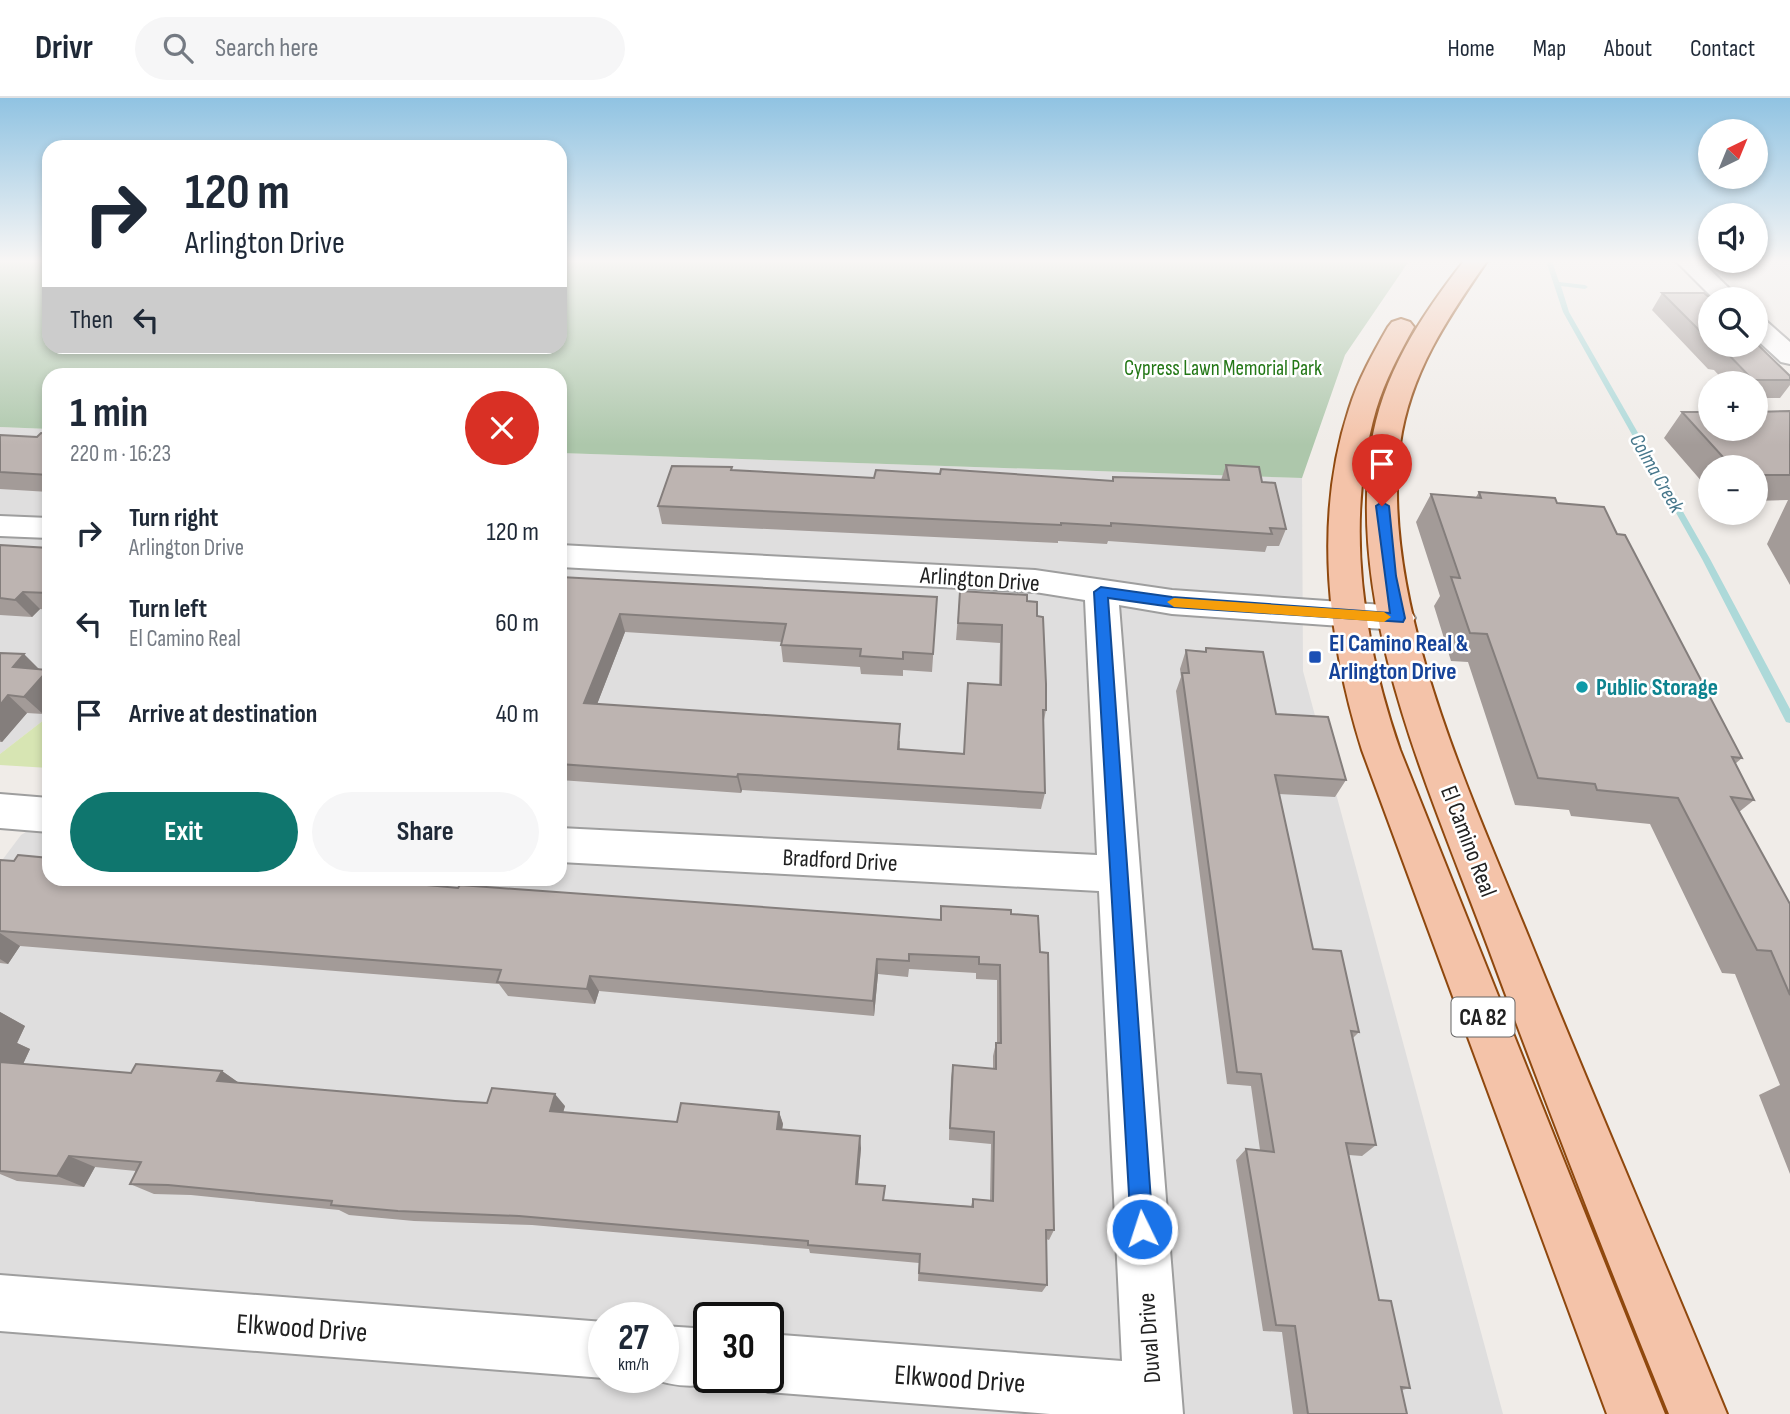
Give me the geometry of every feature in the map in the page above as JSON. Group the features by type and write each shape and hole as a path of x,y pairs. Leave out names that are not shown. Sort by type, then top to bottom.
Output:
{"main road":[{"name":"El Camino Real","path":"1404,322 1364,401 1352,443 1344,500 1349,615 1359,676 1381,750 1636,1414"},
{"name":"El Camino Real","path":"1431,322 1419,343 1393,408 1385,448 1382,506 1390,576 1413,681 1437,756 1604,1193 1698,1414"}],"street":[{"path":"1768,336 1790,356"},
{"path":"0,526 42,528"},
{"name":"Arlington Drive","path":"567,556 1035,581 1172,602 1398,618"},
{"name":"Duval Drive","path":"1101,592 1153,1404"},
{"path":"0,811 42,814"},
{"name":"Bradford Drive","path":"567,845 1120,874"},
{"name":"Elkwood Drive","path":"0,1303 588,1349"},
{"name":"Elkwood Drive","path":"784,1365 1153,1404"}],"shaded area":[{"path":"0,427 42,429 42,721 0,754"},
{"path":"567,453 1302,478 1303,671 1503,1414 0,1414 0,863 21,835 42,822 42,886 567,886"}],"green space":[{"name":"Cypress Lawn Memorial Park","path":"0,322 42,322 42,354 567,354 567,322 1367,322 1345,355 1302,478 567,453 567,368 42,368 42,429 0,427"},
{"path":"42,721 42,768 0,765 0,754"}],"building":[{"path":"1768,355 1790,376 1790,380 1768,380 1768,371 1744,371 1731,357 1768,357"},
{"path":"1790,411 1790,475 1768,475 1768,455 1721,455 1708,441 1768,441 1768,412"},
{"path":"1682,412 1698,412 1698,430"},
{"path":"42,433 42,475 0,472 0,435 37,437"},
{"path":"1226,465 1259,467 1262,482 1275,483 1286,529 1270,528 1272,534 1111,523 1111,526 1061,525 658,506 672,466 732,467 731,470 874,478 876,470 940,474 941,469 1113,481 1113,477 1229,480"},
{"name":"Public Storage","path":"1479,492 1555,498 1557,503 1604,507 1617,534 1625,535 1742,758 1732,757 1754,800 1731,797 1790,904 1790,995 1771,951 1757,950 1678,798 1597,790 1595,784 1538,778 1487,634 1470,633 1451,577 1460,578 1431,494 1481,498"},
{"path":"0,545 42,548 42,593 23,592 15,600 0,598"},
{"path":"567,577 937,597 933,654 903,652 903,659 860,656 861,649 781,645 786,624 620,614 584,703 900,724 898,749 964,754 968,683 1001,685 1002,625 958,623 960,591 1027,595 1027,601 1037,602 1037,616 1043,617 1046,684 1046,710 1043,710 1045,793 738,774 737,777 567,765"},
{"path":"1206,648 1263,652 1276,714 1328,717 1346,780 1275,775 1313,949 1341,951 1359,1032 1351,1031 1376,1145 1346,1143 1379,1300 1391,1301 1410,1388 1401,1387 1407,1414 1308,1414 1295,1326 1276,1325 1246,1149 1274,1152 1261,1074 1237,1072 1182,673 1189,673 1186,650 1206,652"},
{"path":"0,653 24,654 13,667 42,669 42,677 24,697 8,695 0,705"},
{"path":"18,855 42,857 42,886 474,886 941,920 941,906 1011,910 1011,914 1038,916 1040,952 1048,953 1054,1230 1046,1230 1047,1285 919,1273 920,1254 808,1245 808,1241 519,1216 398,1211 331,1205 332,1201 168,1185 130,1184 141,1162 69,1156 57,1176 0,1171 0,1062 131,1073 136,1064 222,1071 217,1081 455,1101 487,1103 492,1088 555,1094 550,1111 677,1122 681,1103 779,1112 777,1129 860,1136 856,1184 885,1186 883,1200 973,1207 973,1199 993,1201 994,1132 950,1128 953,1065 996,1069 996,1043 1001,1043 1000,965 979,964 979,957 909,954 909,961 877,959 873,1001 590,976 587,989 497,982 501,970 0,931 0,860 14,861"}],"waterway":[{"name":"Colma Creek","path":"1572,322 1706,559 1790,719"}],"slow traffic":[{"path":"1174,602 1384,617"}],"place":[{"name":"El Camino Real & Arlington Drive","path":"1315,657"},
{"name":"Public Storage","path":"1582,687"}],"route":[{"path":"1142,1229 1101,592 1172,602 1398,618 1382,506"}]}
